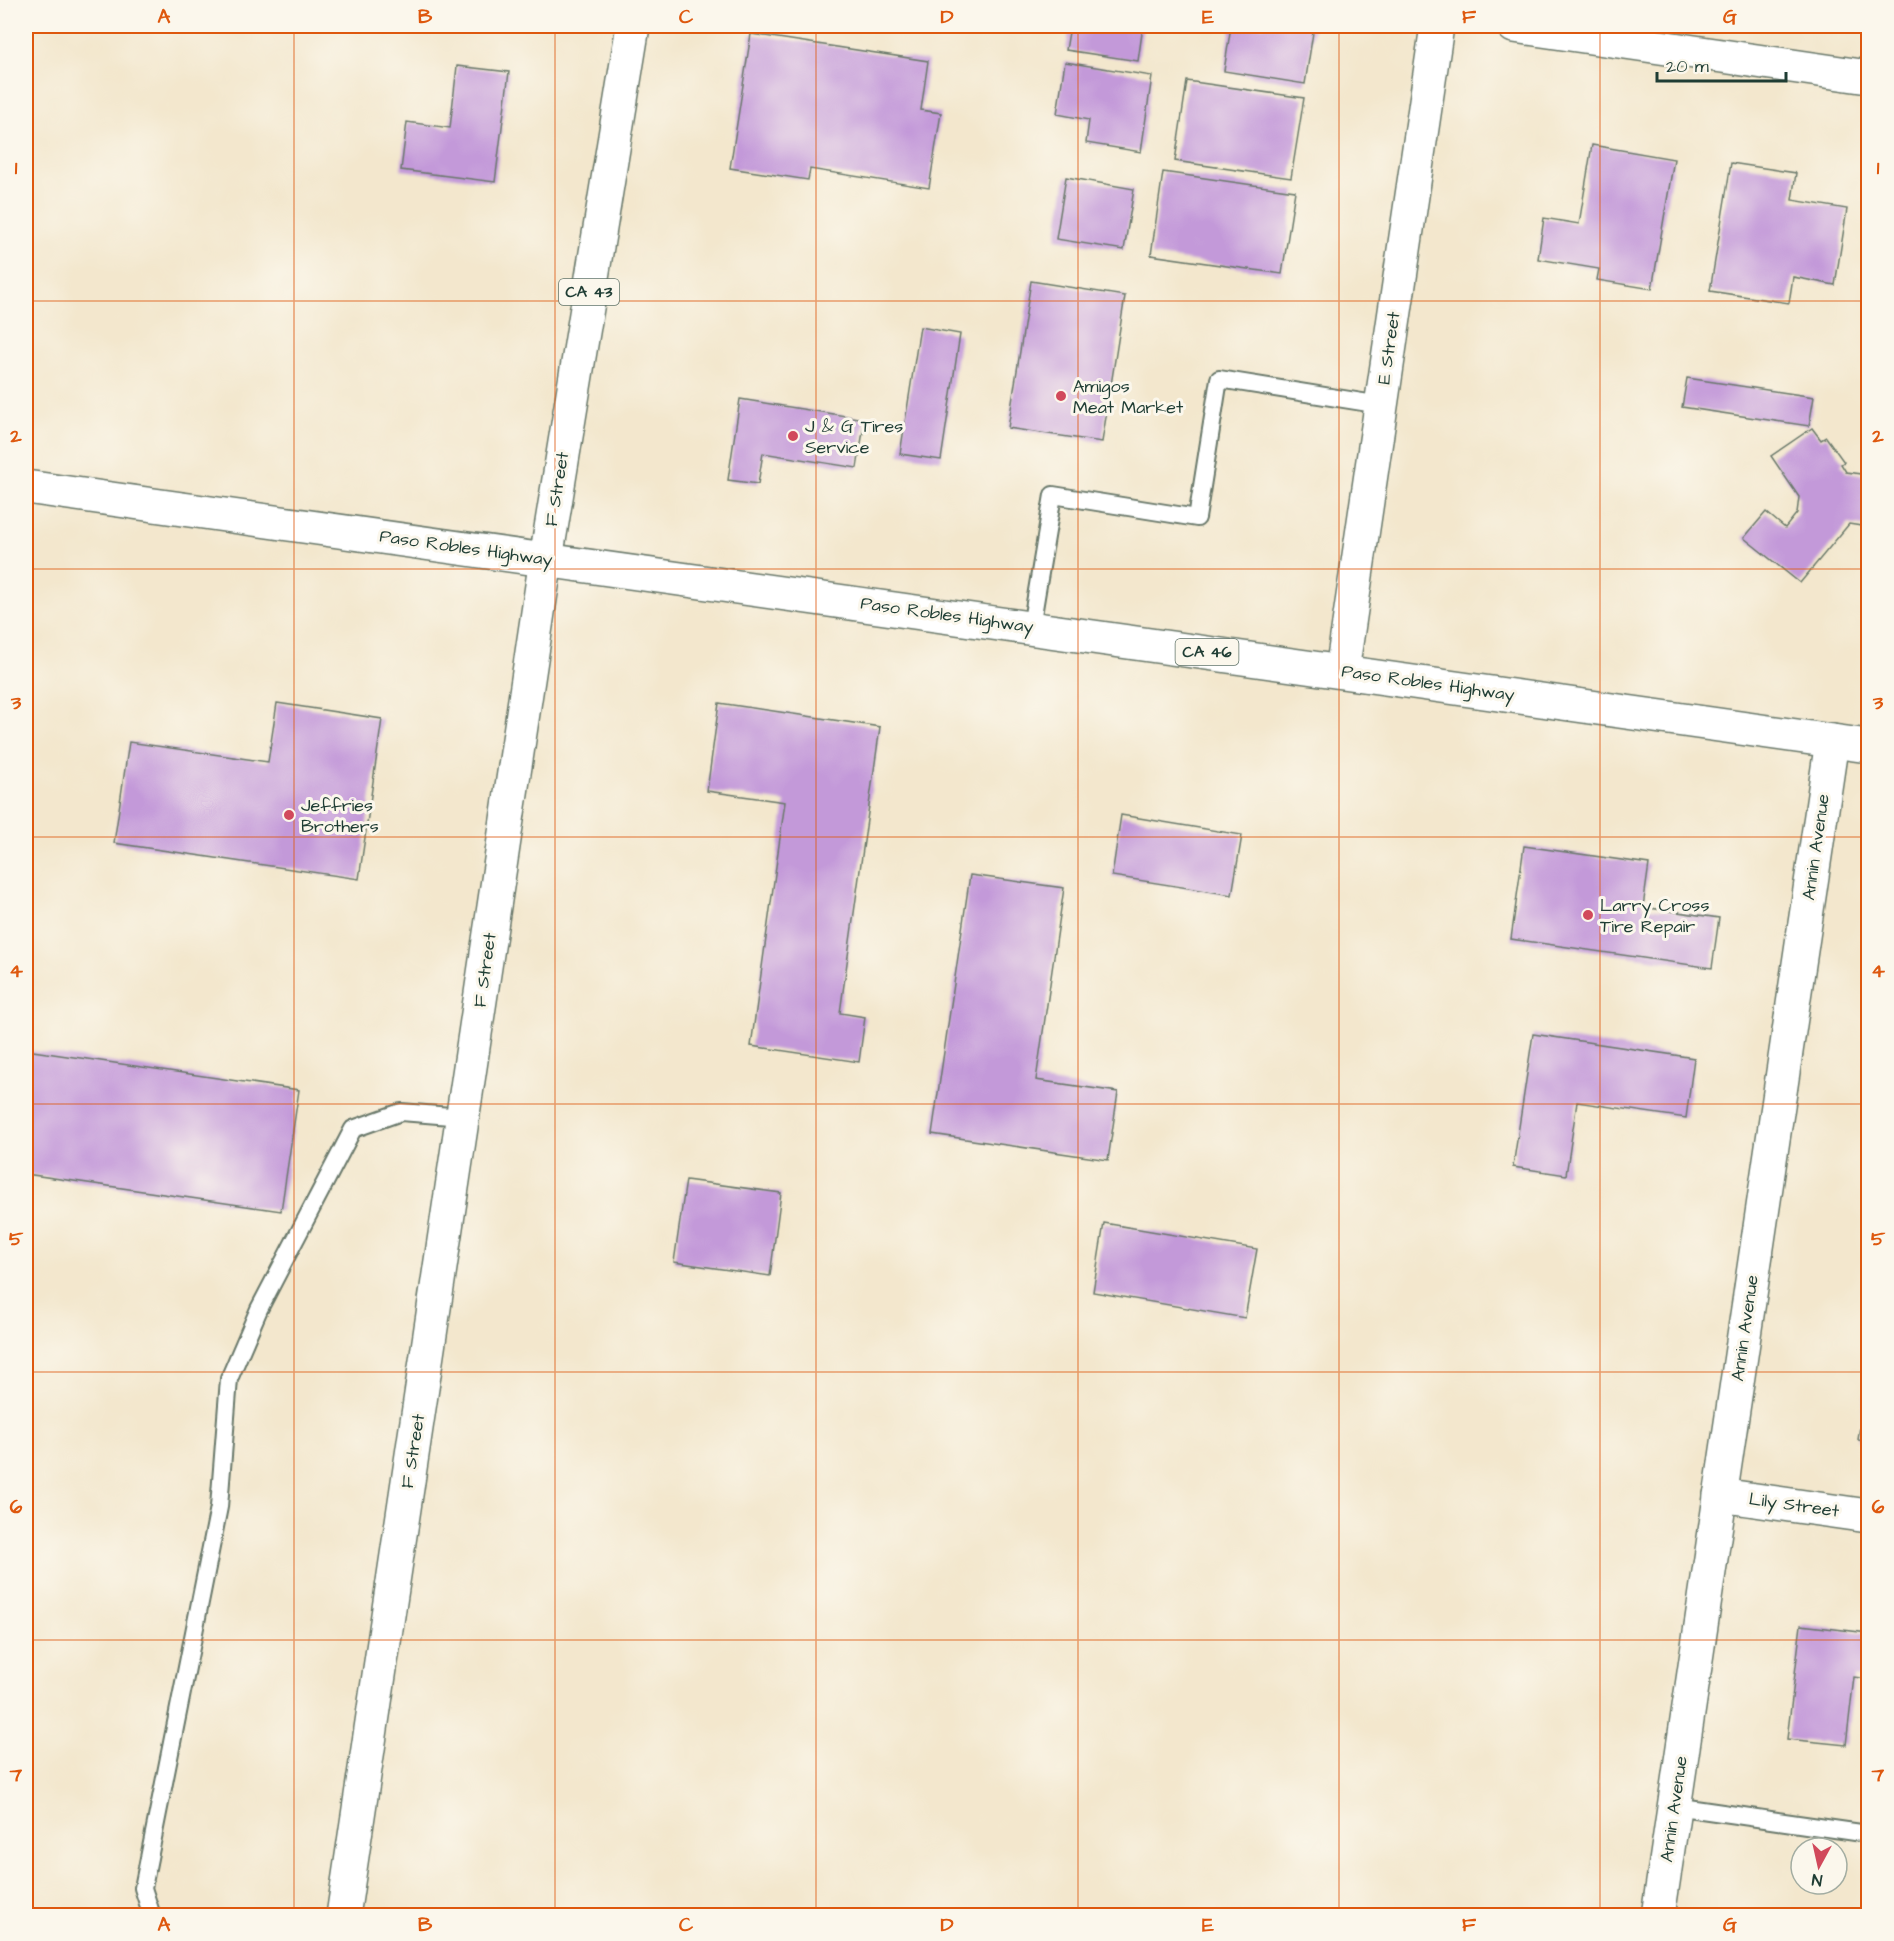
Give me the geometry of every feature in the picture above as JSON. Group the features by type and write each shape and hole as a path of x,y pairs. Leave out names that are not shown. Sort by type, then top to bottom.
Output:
{"main road":[{"name":"F Street","path":"343,1916 546,559 633,26"},
{"name":"E Street","path":"1342,671 1437,26"},
{"path":"1514,26 1869,77"},
{"name":"Paso Robles Highway","path":"26,487 1869,746"},
{"name":"Annin Avenue","path":"1658,1916 1832,741"},
{"name":"Lily Street","path":"1720,1495 1869,1516"}],"lane":[{"path":"1031,627 1053,495 1197,518 1219,379 1381,405"},
{"path":"152,1916 143,1888 219,1507 229,1379 259,1309 353,1129 401,1112 463,1118"},
{"path":"1674,1806 1869,1834"}],"building":[{"path":"1070,26 1143,26 1138,61 1066,50"},
{"path":"1231,26 1314,26 1305,84 1224,71"},
{"path":"751,34 928,61 921,110 941,113 929,188 810,169 808,180 730,168"},
{"path":"1065,62 1152,76 1141,152 1086,143 1089,120 1057,114"},
{"path":"457,66 509,72 495,182 401,170 407,122 450,128"},
{"path":"1187,81 1304,98 1291,178 1175,161"},
{"path":"1592,145 1674,159 1652,289 1597,280 1599,269 1538,259 1544,218 1579,224"},
{"path":"1731,163 1796,173 1792,200 1847,209 1835,285 1793,277 1789,303 1710,291"},
{"path":"1163,172 1295,191 1282,274 1151,255"},
{"path":"1066,177 1134,189 1124,250 1056,239"},
{"path":"1031,281 1125,296 1102,442 1008,428"},
{"path":"920,327 960,334 941,460 900,454"},
{"path":"1687,378 1814,397 1809,426 1682,407"},
{"path":"740,399 865,419 857,468 763,453 758,484 728,480"},
{"path":"1812,428 1821,440 1826,437 1844,462 1841,464 1846,472 1868,475 1868,527 1849,524 1800,583 1744,538 1766,512 1785,528 1797,513 1799,497 1771,456"},
{"path":"277,703 382,719 359,879 114,843 129,742 268,762"},
{"path":"719,703 880,727 840,1013 865,1017 859,1062 751,1046 785,802 707,791"},
{"path":"1121,815 1242,835 1232,895 1112,876"},
{"path":"1524,846 1649,864 1643,907 1719,918 1712,968 1511,939"},
{"path":"970,875 1064,888 1036,1080 1118,1092 1108,1160 932,1134"},
{"path":"1533,1034 1694,1058 1686,1118 1577,1102 1566,1175 1513,1167"},
{"path":"26,1050 299,1090 281,1211 26,1174"},
{"path":"686,1180 781,1193 770,1276 674,1262"},
{"path":"1104,1223 1257,1249 1245,1318 1093,1292"},
{"path":"1868,1380 1868,1442 1858,1440"},
{"path":"1801,1625 1868,1633 1868,1679 1854,1677 1846,1745 1787,1739"}],"place":[{"name":"Amigos Meat Market","path":"1061,396"},
{"name":"J & G Tires Service","path":"793,436"},
{"name":"Jeffries Brothers","path":"289,815"},
{"name":"Larry Cross Tire Repair","path":"1588,915"}]}
